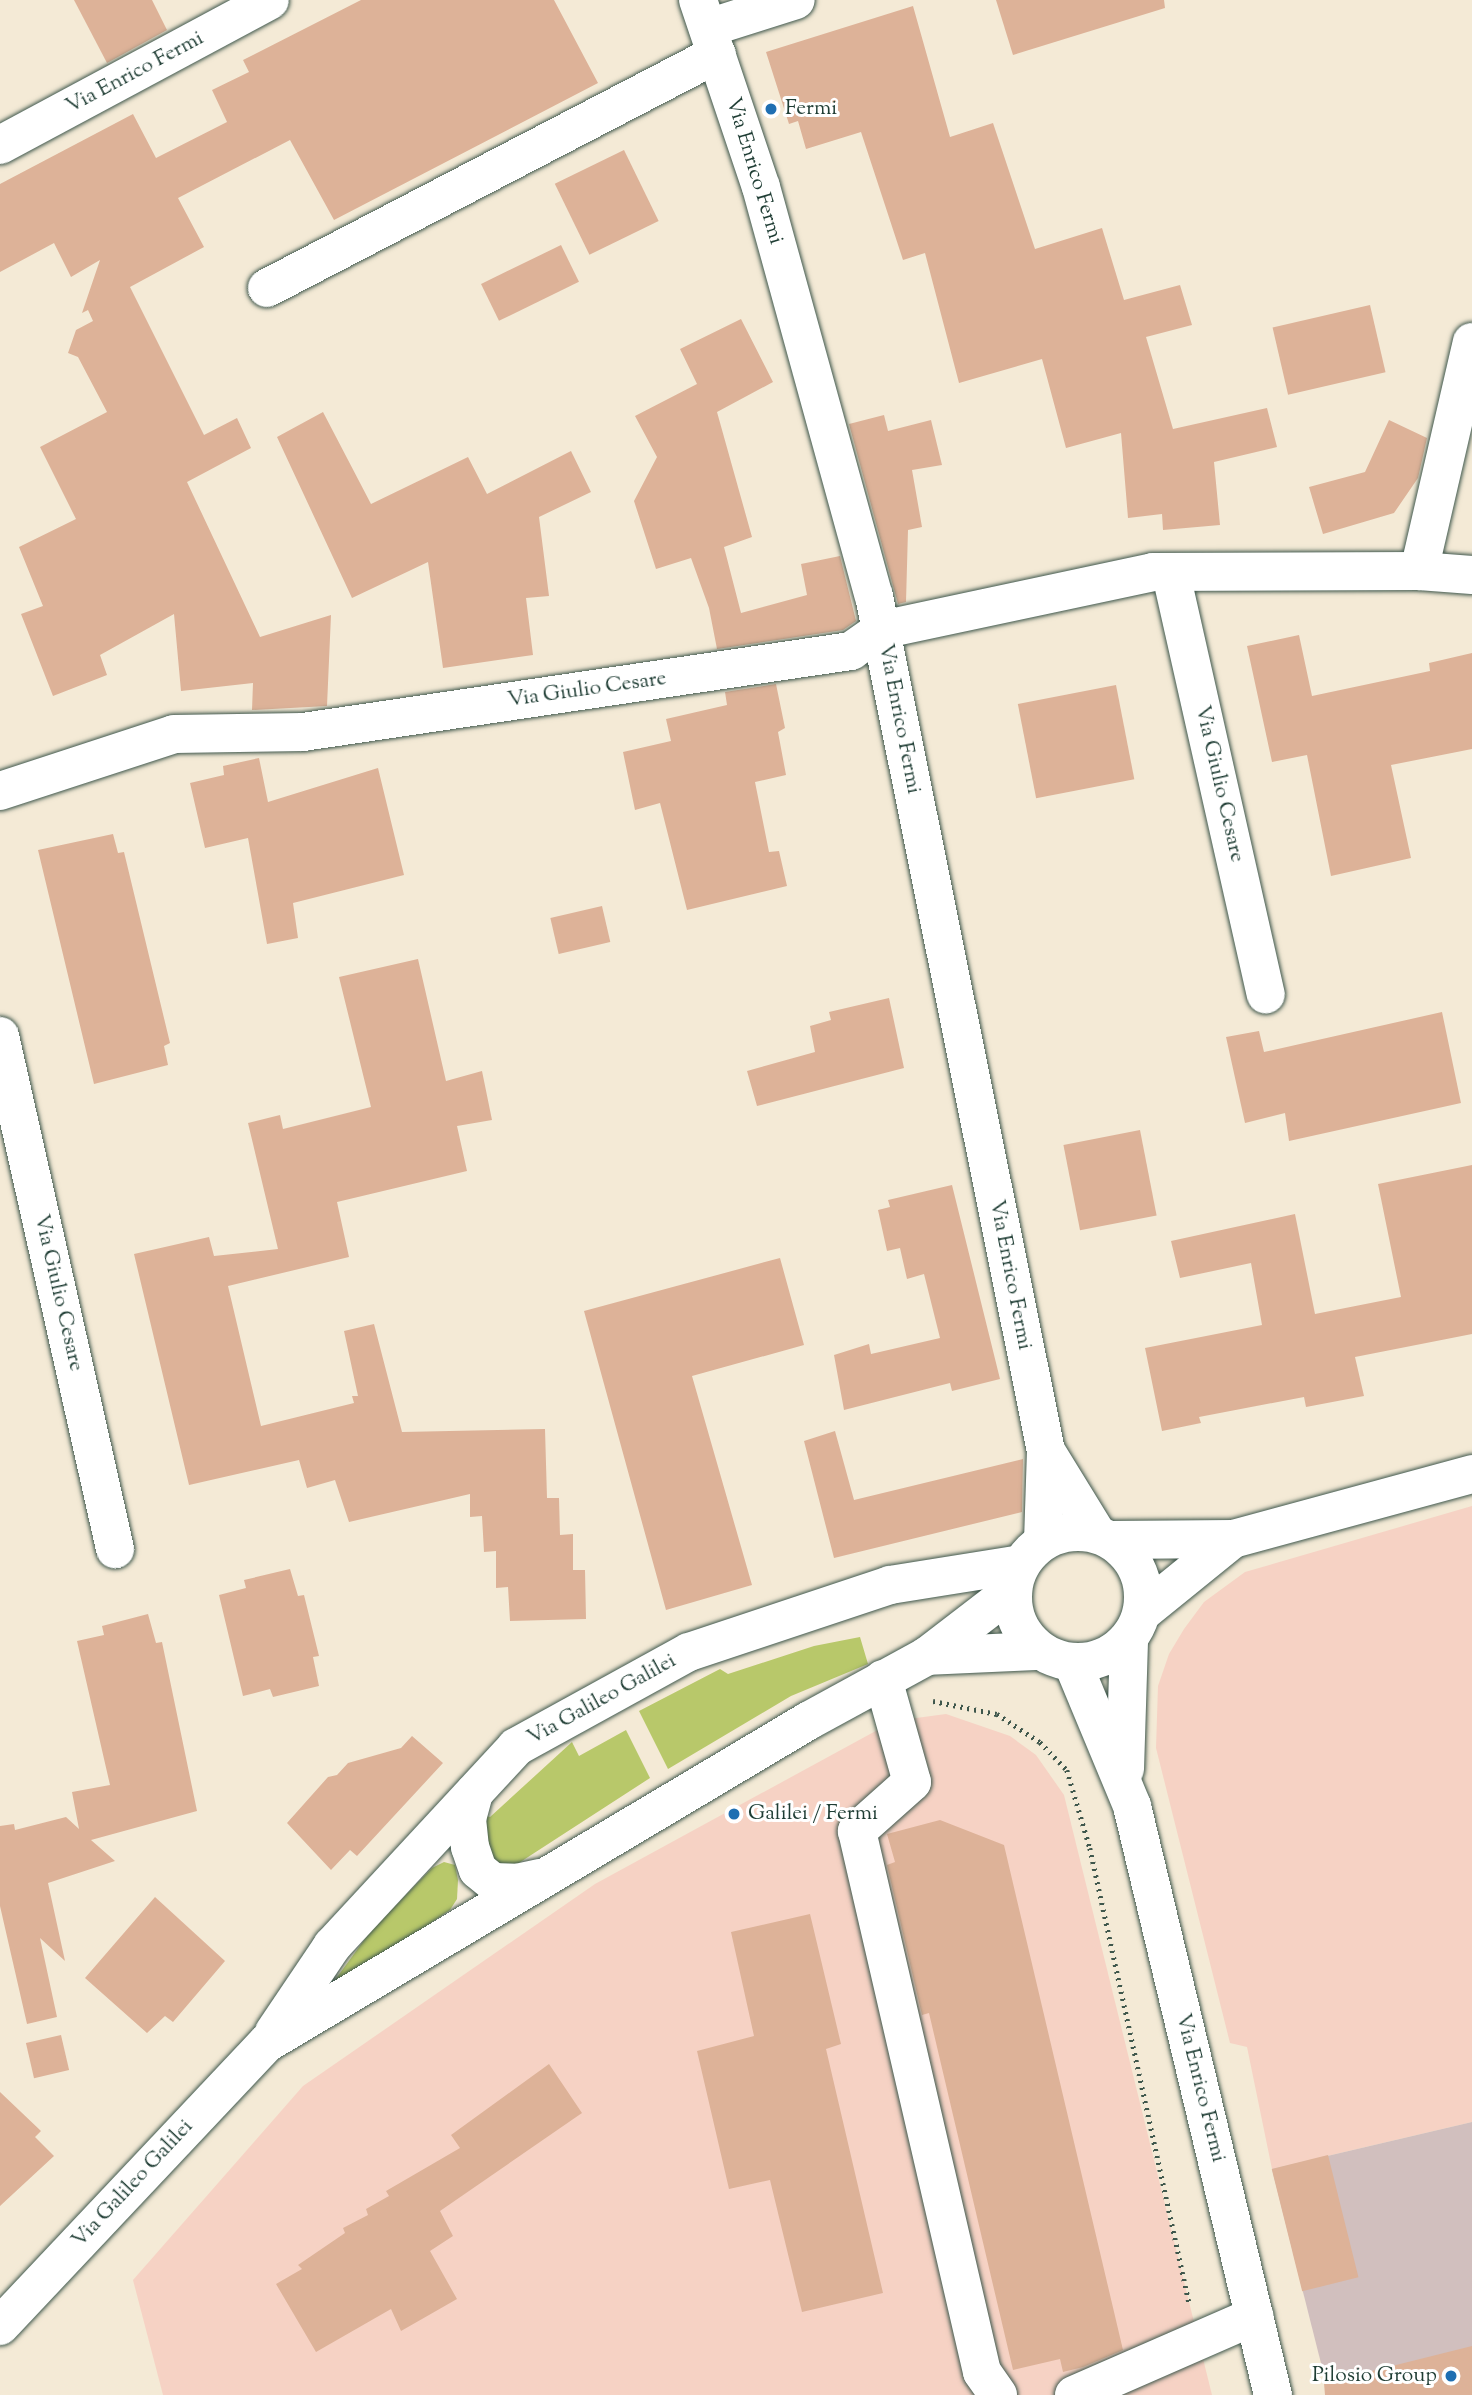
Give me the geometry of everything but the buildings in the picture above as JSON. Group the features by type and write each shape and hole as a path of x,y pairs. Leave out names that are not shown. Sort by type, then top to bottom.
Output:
{"street":[{"name":"Via Enrico Fermi","path":"0,145 270,0"},
{"path":"267,288 708,27 796,0"},
{"name":"Via Enrico Fermi","path":"708,27 761,187 881,630 1046,1451 1026,1565"},
{"path":"1419,571 1472,342"},
{"name":"Via Giulio Cesare","path":"0,791 174,734 317,730 851,651 881,630 1153,572 1419,571 1472,575"},
{"name":"Via Giulio Cesare","path":"1171,574 1266,994"},
{"name":"Via Giulio Cesare","path":"0,1036 115,1549"},
{"name":"Via Enrico Fermi","path":"1046,1451 1104,1537"},
{"path":"1233,1539 1136,1625 1104,1659 1056,1657 1018,1624 1026,1565 1069,1532 1104,1537 1233,1539 1472,1474"},
{"path":"1104,1537 1139,1570 1136,1625"},
{"name":"Via Galileo Galilei","path":"267,2043 542,1877 927,1656 1026,1565"},
{"name":"Via Galileo Galilei","path":"0,2326 267,2043 332,1946 516,1747 689,1652 890,1586 1026,1565"},
{"name":"Via Enrico Fermi","path":"1125,1782 1136,1625"},
{"name":"Via Galileo Galilei","path":"927,1656 1056,1657"},
{"name":"Via Enrico Fermi","path":"1056,1657 1125,1782 1273,2395"},
{"path":"883,1679 912,1782 857,1831 982,2372 998,2395"},
{"path":"474,1793 467,1819 470,1847 478,1870 493,1882 516,1884 542,1877"},
{"path":"1074,2395 1255,2316"}],"path":[{"path":"930,1701 997,1714 1040,1742 1067,1770 1090,1849 1198,2342"}],"shaded area":[{"path":"1472,1506 1472,2122 1272,2169 1247,2047 1230,2043 1156,1748 1158,1686 1169,1654 1204,1602 1245,1572"},
{"path":"946,1714 1010,1736 1036,1755 1064,1795 1212,2395 163,2395 133,2280 303,2086 595,1884 894,1721"},
{"path":"1472,2122 1472,2395 1329,2395 1272,2169"}],"green space":[{"path":"860,1637 868,1664 791,1696 668,1769 639,1711 720,1669 728,1674 814,1646"},
{"path":"626,1730 650,1778 502,1874 489,1853 484,1815 490,1817 572,1742 579,1756"},
{"path":"444,1862 455,1865 458,1880 457,1899 450,1910 324,1995 370,1932 432,1868"}],"place":[{"name":"Fermi","path":"771,109"},
{"name":"Galilei / Fermi","path":"734,1814"},
{"name":"Pilosio Group","path":"1451,2376"}]}
